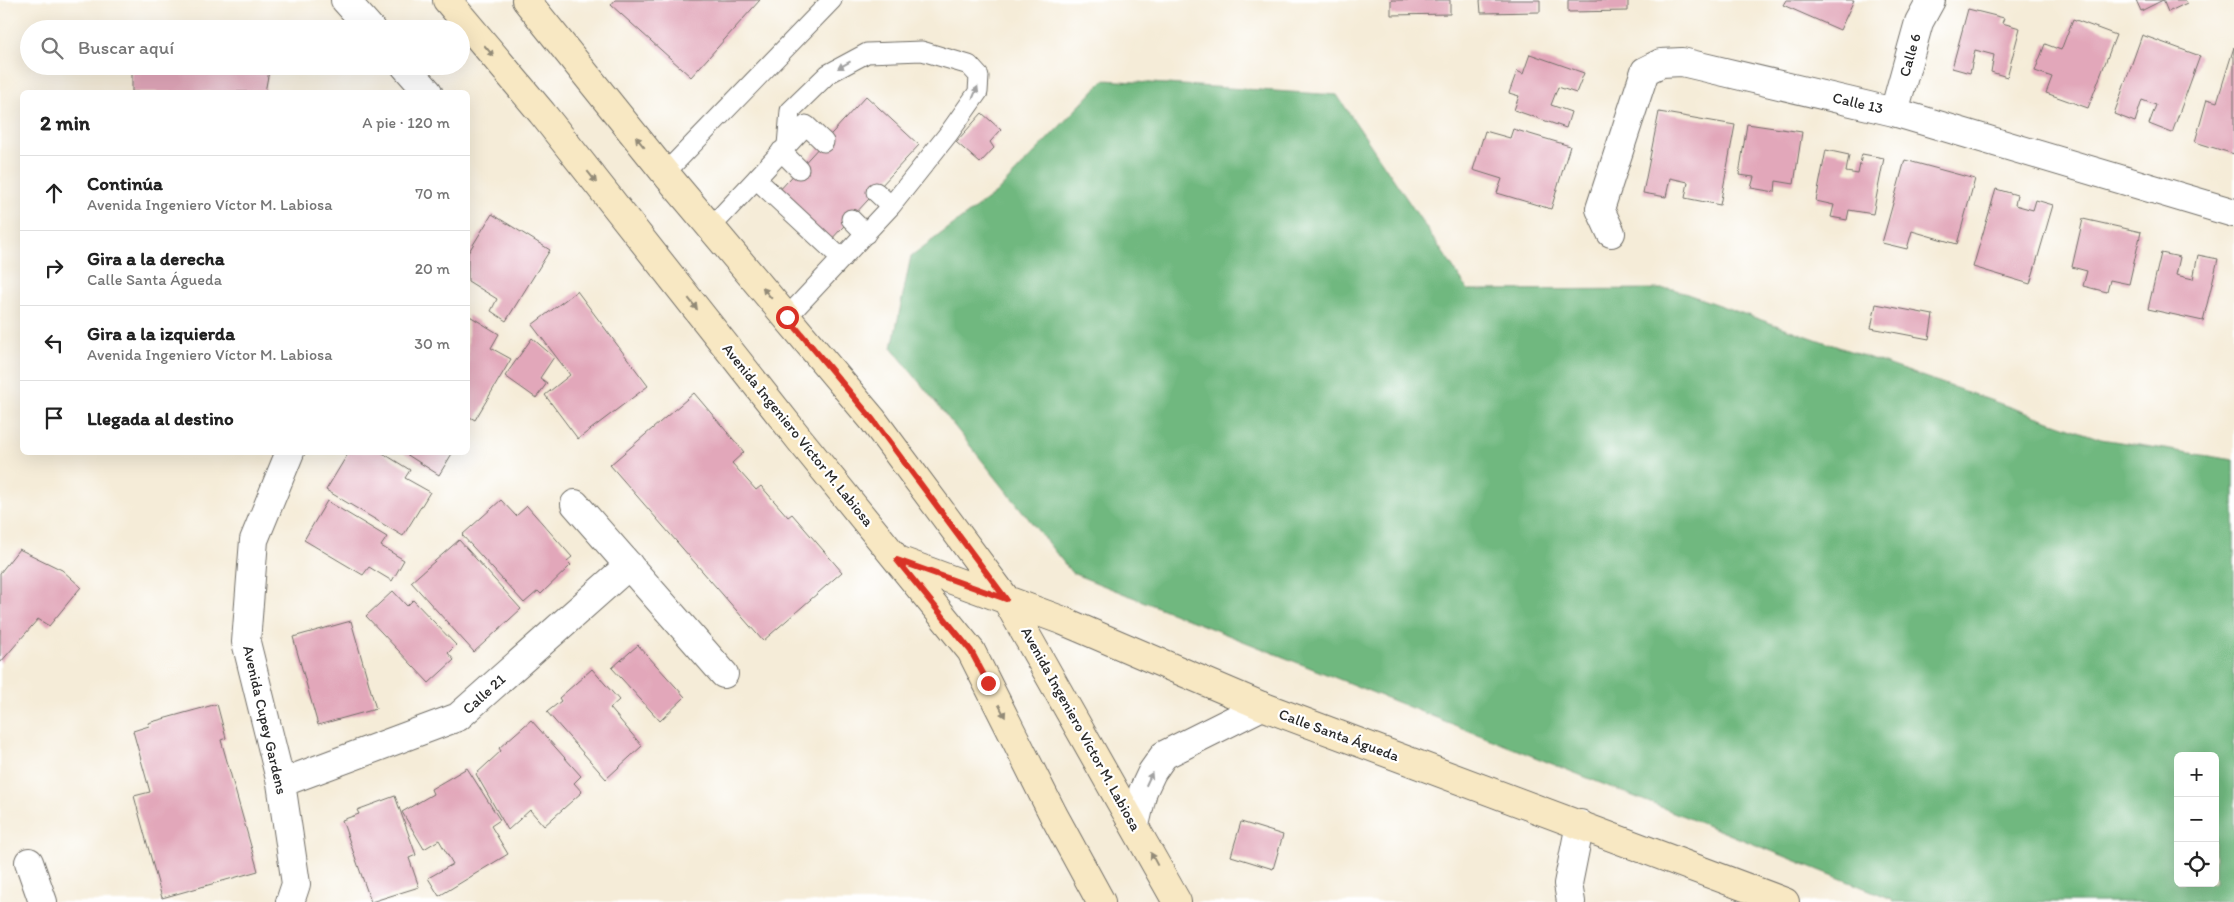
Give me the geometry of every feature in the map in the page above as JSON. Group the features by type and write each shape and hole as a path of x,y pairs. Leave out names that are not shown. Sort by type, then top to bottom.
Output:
{"main road":[{"name":"Avenida Ingeniero Víctor M. Labiosa","path":"447,0 464,20"},
{"name":"Avenida Ingeniero Víctor M. Labiosa","path":"526,0 665,173 873,420 1006,599 1177,902"},
{"name":"Avenida Ingeniero Víctor M. Labiosa","path":"470,27 542,113 971,651 1053,814 1101,902"},
{"name":"Calle Santa Águeda","path":"897,560 1061,620 1262,706 1784,902"}],"street":[{"path":"345,0 363,20"},
{"name":"Calle 6","path":"1894,112 1919,22 1931,0"},
{"name":"Calle 13","path":"1611,232 1600,209 1645,71 1661,63 1682,62 1894,112 2234,213"},
{"path":"412,75 426,90"},
{"name":"Avenida Cupey Gardens","path":"289,455 254,540 246,642 281,783 296,884 290,902"},
{"path":"575,504 724,674"},
{"name":"Calle 21","path":"281,783 458,717 629,565"},
{"path":"1135,825 1143,791 1152,772 1164,756 1262,706"},
{"path":"1570,902 1568,884 1580,824"},
{"path":"29,862 43,902"}],"lane":[{"path":"665,173 832,0"},
{"path":"787,317 892,206 949,133 978,92 979,76 969,65 922,51 867,53 828,74 790,111 784,148 799,169"},
{"path":"711,227 806,125 824,142"},
{"path":"756,179 842,259"},
{"path":"876,192 892,206"},
{"path":"851,219 866,234"}],"green space":[{"path":"1104,80 1337,95 1468,290 1673,289 2101,439 2234,460 2234,902 1893,902 1892,899 1072,573 892,348 911,256 996,193"}],"building":[{"path":"615,0 760,0 691,77 611,5"},
{"path":"1391,0 1450,0 1450,14 1391,15"},
{"path":"1480,0 1540,0 1540,12 1481,13"},
{"path":"1568,0 1628,0 1628,11 1568,12"},
{"path":"1786,0 1854,0 1840,30 1783,5"},
{"path":"2136,0 2163,0 2141,11"},
{"path":"2163,0 2185,0 2187,3 2168,12"},
{"path":"1968,9 2004,18 2002,23 2020,28 2007,77 1991,72 1994,55 1975,50 1970,73 1952,68"},
{"path":"2073,19 2116,35 2088,108 2046,93 2052,77 2035,71 2045,44 2061,50"},
{"path":"2142,35 2200,56 2172,133 2149,124 2156,105 2142,100 2135,122 2114,114"},
{"path":"2234,47 2234,154 2195,142 2207,99 2217,102"},
{"path":"1530,54 1584,73 1576,93 1558,87 1551,105 1571,112 1566,128 1514,110 1519,96 1509,93 1517,71 1523,74"},
{"path":"132,75 268,75 265,90 132,90"},
{"path":"866,96 919,145 829,242 777,193"},
{"path":"1659,112 1735,125 1720,205 1685,198 1688,182 1670,178 1666,197 1643,193"},
{"path":"982,113 1001,130 990,142 994,148 980,163 956,142"},
{"path":"1747,124 1802,132 1794,184 1776,181 1775,192 1751,188 1754,177 1739,175"},
{"path":"1513,129 1570,146 1551,209 1497,193 1502,179 1473,170 1485,131 1510,138"},
{"path":"1826,150 1849,155 1846,172 1858,174 1862,154 1884,158 1873,214 1849,210 1847,220 1831,217 1834,205 1816,201"},
{"path":"1905,160 1975,179 1957,244 1912,231 1907,249 1882,243"},
{"path":"1996,189 2017,195 2015,205 2033,210 2036,200 2053,205 2030,284 1973,267"},
{"path":"492,214 550,250 506,321 491,311 497,299 470,282 470,250"},
{"path":"2083,219 2141,232 2129,284 2110,280 2107,292 2083,286 2087,271 2072,267"},
{"path":"2161,253 2180,257 2176,275 2193,279 2198,255 2218,259 2203,321 2148,309"},
{"path":"577,291 648,386 578,439 545,395 570,375 532,325"},
{"path":"1876,304 1933,315 1929,339 1871,328"},
{"path":"470,316 499,334 491,348 511,359 475,420 470,417"},
{"path":"532,338 554,357 540,378 547,383 536,398 505,376"},
{"path":"694,393 744,452 732,463 756,490 761,486 788,517 792,514 842,572 763,641 610,465"},
{"path":"347,455 386,455 410,470 405,478 430,492 403,536 326,490"},
{"path":"408,455 451,455 439,475"},
{"path":"501,500 516,516 527,506 572,557 567,561 571,565 541,594 538,591 524,603 462,535"},
{"path":"327,501 387,537 381,546 404,560 392,581 369,567 363,575 304,540"},
{"path":"459,540 521,609 474,652 411,582"},
{"path":"19,549 62,570 81,587 49,626 38,619 0,663 0,573"},
{"path":"393,591 407,606 413,600 456,645 448,653 454,660 429,683 366,616"},
{"path":"351,621 376,709 318,725 293,637"},
{"path":"638,645 685,697 660,721 612,668"},
{"path":"592,669 619,700 610,708 642,746 606,779 547,712 561,701 559,698"},
{"path":"217,704 226,738 221,740 258,871 162,898 134,796 150,792 133,731 149,726 148,723"},
{"path":"531,720 581,776 574,783 582,792 544,826 530,810 508,830 476,774 501,751 499,748"},
{"path":"467,768 500,820 491,826 508,854 439,896 428,878 453,864 439,840 424,849 402,812 433,794 431,789"},
{"path":"395,796 416,855 409,858 419,887 371,902 342,820 359,814 357,810"},
{"path":"1241,822 1283,835 1273,869 1231,856"}],"route":[{"path":"787,317 873,420 1006,599 897,560 971,651 988,683"}]}
